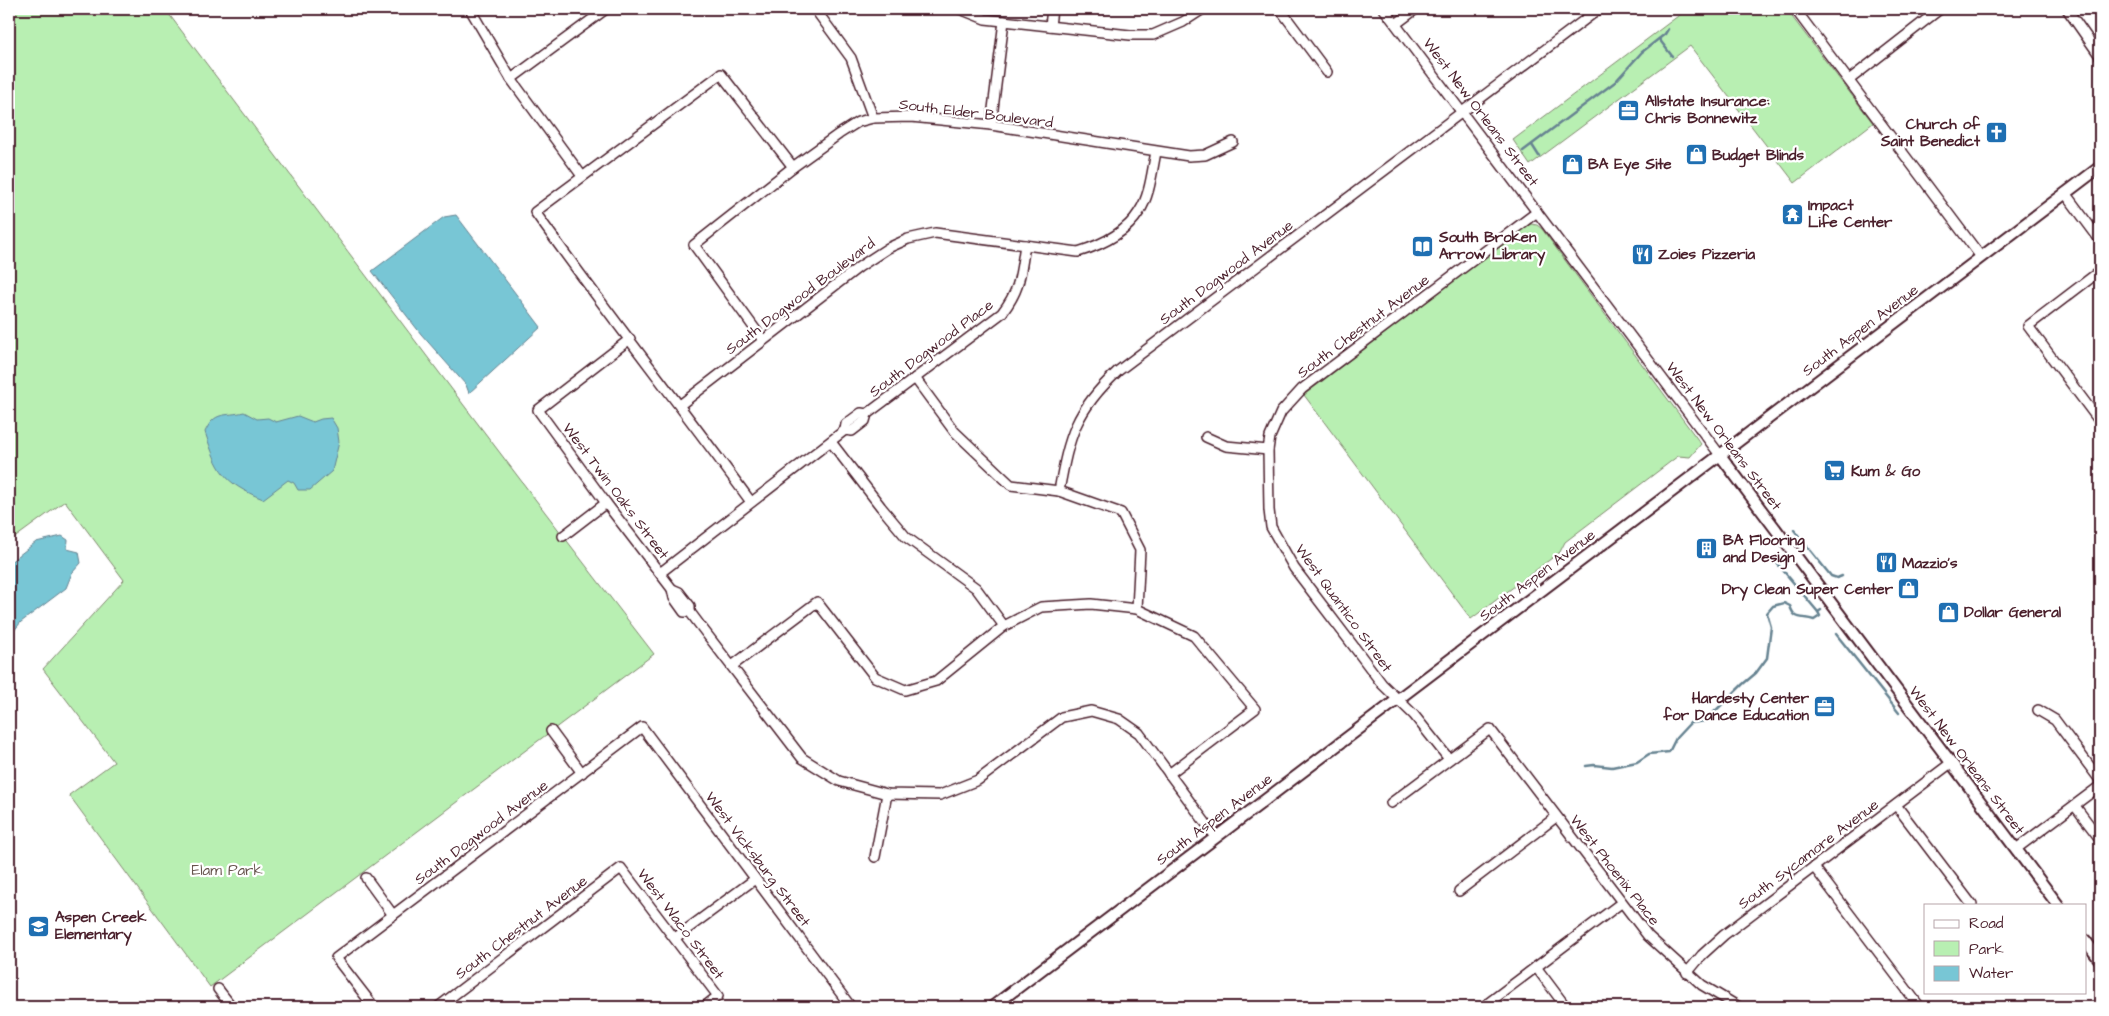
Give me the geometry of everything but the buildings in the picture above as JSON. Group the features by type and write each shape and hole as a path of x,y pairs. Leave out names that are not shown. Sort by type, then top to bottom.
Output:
{"main road":[{"name":"South Aspen Avenue","path":"992,1007 2100,167"},
{"name":"West New Orleans Street","path":"1720,455 2057,904"},
{"path":"2086,941 2100,960"}],"street":[{"path":"470,9 510,79 582,176"},
{"path":"510,79 606,9"},
{"path":"815,9 851,58 872,118"},
{"path":"960,9 985,19 1153,35 1183,22 1203,9"},
{"path":"1050,26 1052,9"},
{"path":"1280,9 1327,72"},
{"name":"West New Orleans Street","path":"1384,9 1720,455"},
{"path":"1396,24 1416,9"},
{"path":"1461,112 1599,9"},
{"path":"1794,9 1981,257"},
{"path":"1849,80 1928,12 1940,9"},
{"path":"2067,9 2100,56"},
{"path":"990,125 1004,21"},
{"path":"751,502 535,212 721,74 793,167"},
{"name":"South Dogwood Avenue","path":"1059,491 1067,447 1073,430 1091,398 1113,376 1461,112"},
{"name":"South Elder Boulevard","path":"764,340 694,245 793,167 858,122 872,118 911,117 990,125 1189,156 1205,155 1233,142"},
{"name":"South Dogwood Boulevard","path":"680,405 859,267 888,248 908,239 935,234 1078,252 1100,245 1124,229 1140,212 1156,152"},
{"path":"2065,193 2100,240"},
{"name":"South Chestnut Avenue","path":"1281,412 1302,389 1537,212"},
{"name":"South Dogwood Place","path":"660,573 846,430 852,431 865,421 867,414 1002,313 1019,287 1025,245"},
{"path":"2100,271 2028,326 2100,422"},
{"name":"West Twin Oaks Street","path":"630,340 538,410 672,589 679,592 690,606 690,612 802,758 839,781 887,794 940,795 978,780 1062,717 1091,711 1119,719 1139,734 1216,837"},
{"path":"916,378 954,430 1011,485 1059,491 1121,513 1140,550 1137,609"},
{"name":"West Quantico Street","path":"1281,412 1274,423 1268,450 1268,510 1272,529 1294,568 1380,680 1414,715 1449,760"},
{"path":"1206,437 1226,446 1268,450"},
{"path":"831,442 906,537 976,588 1004,626"},
{"path":"563,536 606,503"},
{"path":"732,666 818,602 875,677 904,690 936,681 1004,626 1041,607 1091,604 1137,609 1194,636 1255,710 1169,774"},
{"path":"2038,710 2055,720 2100,780"},
{"name":"South Dogwood Avenue","path":"374,1007 336,958 642,727"},
{"name":"West Vicksburg Street","path":"642,727 851,1007"},
{"name":"West Phoenix Place","path":"1449,760 1490,729 1648,936 1687,973 1715,994 1739,1007"},
{"path":"551,731 582,773"},
{"path":"1391,803 1449,760"},
{"name":"South Sycamore Avenue","path":"1687,973 1724,935 1951,764"},
{"path":"2016,849 2100,786"},
{"path":"875,857 887,794"},
{"path":"1896,805 1971,904"},
{"path":"2075,806 2100,839"},
{"path":"1459,891 1556,816"},
{"path":"1814,867 1920,1007"},
{"name":"South Chestnut Avenue","path":"438,1007 622,868"},
{"name":"West Waco Street","path":"622,868 718,996 704,1007"},
{"path":"366,878 393,915"},
{"path":"675,938 755,879"},
{"path":"1483,1007 1621,903"},
{"path":"1536,967 1566,1007"},
{"path":"218,989 232,1007"}],"green space":[{"name":"Elam Park","path":"9,9 165,9 654,654 210,987 69,795 114,762 43,669 124,580 65,501 9,542"},
{"path":"1679,9 1786,9 1873,123 1795,183 1690,46 1530,165 1513,140 1682,13"},
{"path":"1531,224 1537,225 1542,229 1701,444 1690,457 1678,456 1565,542 1560,552 1471,619 1304,395"}],"water":[{"path":"456,215 541,327 469,393 466,385 421,334 372,271 444,217"},
{"path":"244,412 257,419 268,418 276,422 298,416 313,422 331,418 337,428 339,442 332,471 310,490 298,490 294,483 288,480 263,499 230,481 214,457 205,432 217,417"},
{"path":"62,536 68,540 67,549 79,552 81,563 72,573 66,588 21,622 9,637 9,563 36,542"}],"waterway":[{"path":"1523,151 1615,82 1642,52 1665,34 1668,29"},
{"path":"1659,39 1672,56"},
{"path":"1532,145 1539,156"},
{"path":"1794,530 1831,576 1837,578 1842,576"},
{"path":"1776,562 1818,612"},
{"path":"1586,766 1612,767 1637,762 1649,754 1669,752 1676,738 1690,723 1705,721 1756,673 1767,658 1771,627 1767,613 1773,606 1784,603 1790,606 1796,616 1814,620 1820,616 1818,612 1821,610"},
{"path":"1836,634 1899,713"}],"place":[{"name":"Allstate Insurance: Chris Bonnewitz","path":"1629,110"},
{"name":"Church of Saint Benedict","path":"1996,133"},
{"name":"Budget Blinds","path":"1696,155"},
{"name":"BA Eye Site","path":"1572,164"},
{"name":"Impact Life Center","path":"1792,214"},
{"name":"South Broken Arrow Library","path":"1423,246"},
{"name":"Zoies Pizzeria","path":"1642,254"},
{"name":"Kum & Go","path":"1835,471"},
{"name":"BA Flooring and Design","path":"1707,549"},
{"name":"Mazzio's","path":"1886,563"},
{"name":"Dry Clean Super Center","path":"1909,589"},
{"name":"Dollar General","path":"1948,612"},
{"name":"Hardesty Center for Dance Education","path":"1825,707"},
{"name":"Aspen Creek Elementary","path":"39,926"}]}
